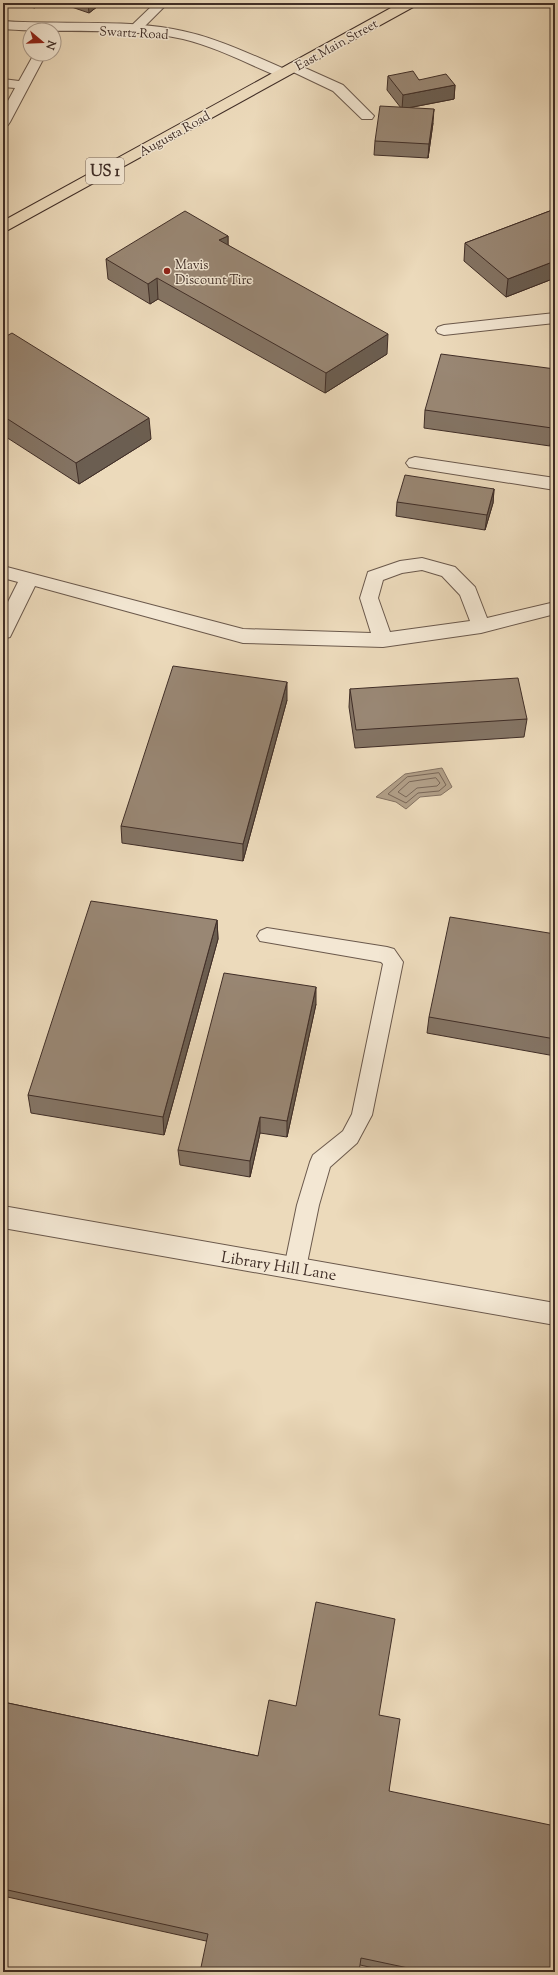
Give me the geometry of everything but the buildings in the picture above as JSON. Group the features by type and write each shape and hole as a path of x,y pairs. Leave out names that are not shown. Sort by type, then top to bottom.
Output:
{"main road":[{"name":"East Main Street","path":"288,70 410,3"},
{"name":"Augusta Road","path":"3,227 288,70"}],"street":[{"name":"Swartz Road","path":"3,26 22,27"},
{"name":"Swartz Road","path":"62,29 134,30 172,33 196,38 288,70"},
{"path":"444,330 555,318"},
{"path":"415,462 555,484"},
{"path":"383,640 369,598 375,576 400,567 422,564 448,572 468,592 481,626"},
{"path":"3,572 243,636 383,640 481,626 555,608"},
{"path":"3,632 29,578"},
{"name":"Library Hill Lane","path":"3,1217 136,1242 382,1282 555,1314"}],"lane":[{"path":"134,30 162,3"},
{"path":"3,122 36,62"},
{"path":"288,70 338,88 367,116"},
{"path":"3,83 23,85"},
{"path":"267,936 387,955 393,962 362,1116 350,1137 321,1162 308,1205 295,1268"}],"water":[{"path":"442,768 452,787 441,795 420,797 406,809 396,802 376,797 405,774"}],"place":[{"name":"Mavis Discount Tire","path":"167,271"}]}
